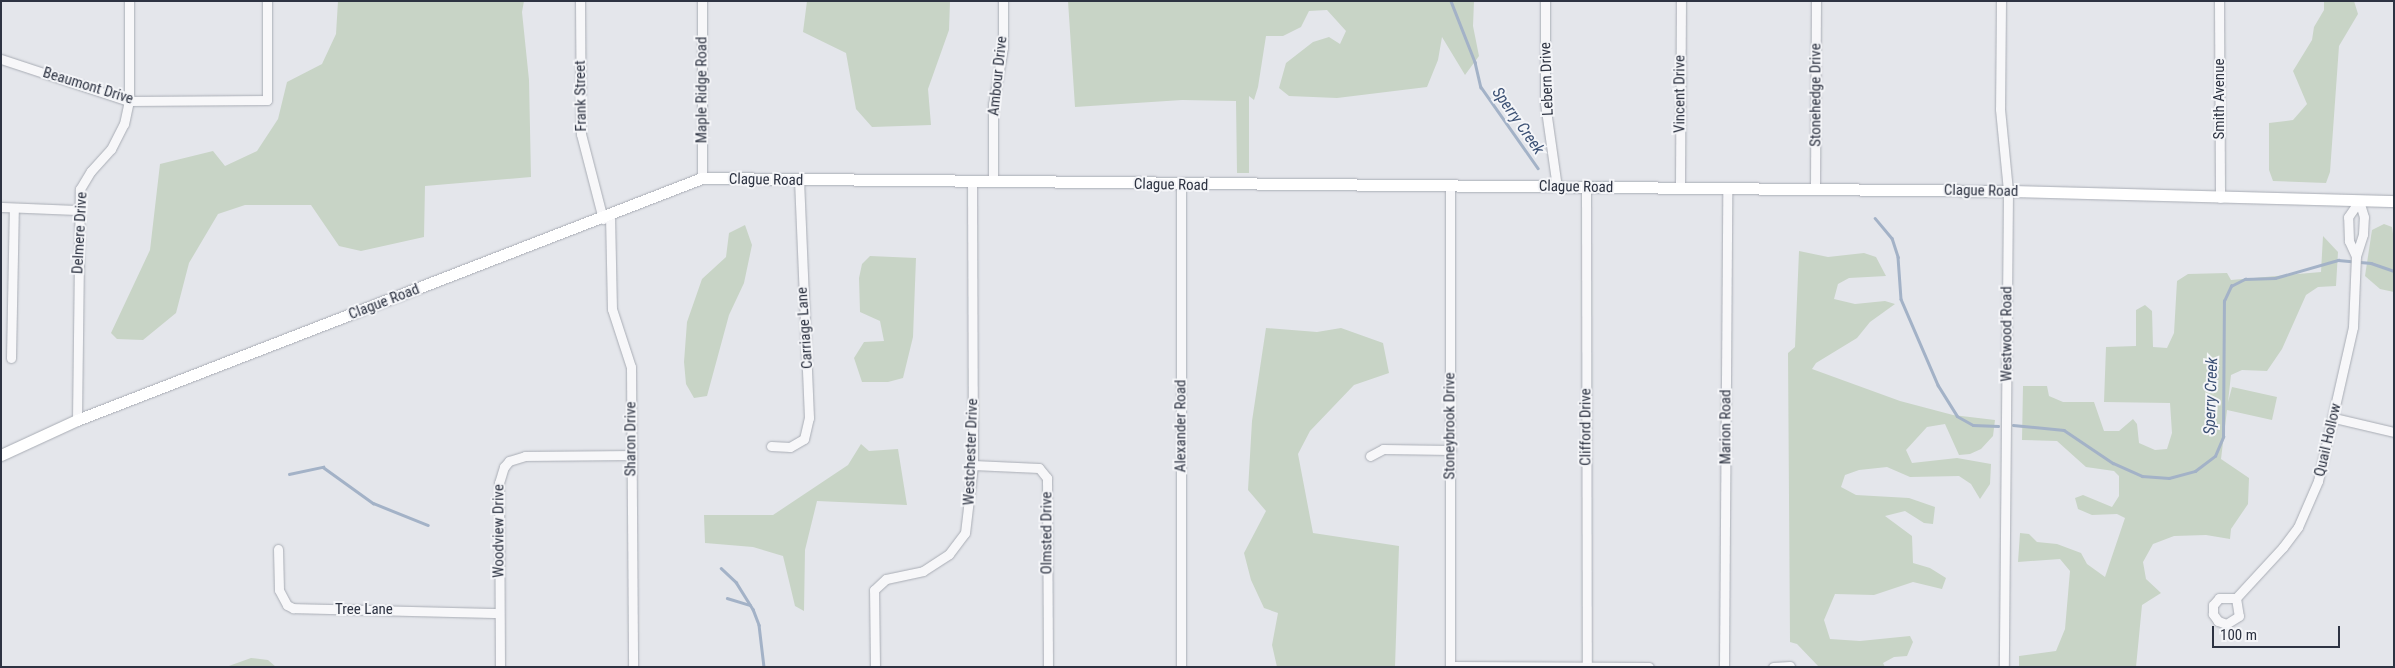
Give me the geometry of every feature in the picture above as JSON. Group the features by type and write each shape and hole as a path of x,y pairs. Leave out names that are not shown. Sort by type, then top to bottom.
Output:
{"main road":[{"name":"Clague Road","path":"1,455 77,420 606,217 702,178 799,181 1181,185 2008,191 2220,198 2394,201"}],"street":[{"name":"Delmere Drive","path":"77,420 78,210 80,189 91,171 111,148 124,124 129,101 129,1"},
{"name":"Beaumont Drive","path":"1,59 129,101 267,100 267,1"},
{"name":"Frank Street","path":"580,1 581,134 606,217"},
{"name":"Maple Ridge Road","path":"702,1 702,178"},
{"name":"Ambour Drive","path":"993,182 993,105 1003,47 1003,1"},
{"name":"Lebern Drive","path":"1545,1 1545,103 1557,187"},
{"name":"Vincent Drive","path":"1680,188 1681,1"},
{"name":"Stonehedge Drive","path":"1815,189 1816,1"},
{"name":"Westwood Road","path":"2001,1 2000,109 2008,191 2004,667"},
{"name":"Smith Avenue","path":"2220,1 2220,198"},
{"name":"Carriage Lane","path":"771,446 790,447 804,439 808,418 799,181"},
{"name":"Westchester Drive","path":"875,667 874,590 886,579 923,571 949,554 965,533 973,465 972,182"},
{"name":"Alexander Road","path":"1181,185 1181,667"},
{"name":"Stoneybrook Drive","path":"1450,186 1450,667"},
{"name":"Clifford Drive","path":"1586,187 1587,666"},
{"name":"Marion Road","path":"1724,667 1727,188"},
{"name":"Quail Hollow","path":"2356,256 2349,241 2348,217 2358,201"},
{"name":"Quail Hollow","path":"2236,598 2298,527 2318,481 2334,418 2353,327 2356,256 2364,234 2364,217 2358,201"},
{"path":"1,207 78,210"},
{"path":"11,358 14,208"},
{"name":"Sharon Drive","path":"606,217 612,309 631,367 633,667"},
{"path":"2334,418 2394,432"},
{"path":"1370,456 1383,449 1451,450"},
{"name":"Woodview Drive","path":"500,667 499,483 504,467 509,461 525,456 632,455"},
{"name":"Olmsted Drive","path":"973,465 1039,468 1047,478 1048,667"},
{"name":"Tree Lane","path":"278,549 279,590 286,605 293,608 499,613"},
{"path":"1773,667 1790,666"},
{"path":"1450,667 1649,667"}],"green space":[{"path":"338,1 524,1 522,12 529,80 531,177 425,186 424,237 361,251 339,246 311,205 245,205 218,214 189,263 176,313 143,340 117,339 111,333 150,250 160,164 213,151 225,166 257,151 278,119 287,82 322,64 336,34"},
{"path":"807,1 950,1 949,30 928,89 931,125 872,127 856,109 846,53 803,32"},
{"path":"1068,1 1474,1 1473,26 1479,56 1465,75 1442,37 1438,60 1427,87 1337,98 1289,96 1279,88 1286,63 1313,42 1329,37 1340,44 1346,31 1327,10 1309,11 1301,27 1283,36 1266,36 1258,87 1254,100 1249,96 1249,173 1237,173 1236,101 1182,100 1075,107"},
{"path":"2324,1 2354,1 2358,14 2339,46 2330,172 2326,183 2273,181 2269,170 2269,123 2293,120 2307,104 2293,71 2312,40 2314,27 2324,10"},
{"path":"2384,224 2392,227 2394,241 2394,292 2380,289 2365,276 2372,230"},
{"path":"745,225 752,245 744,283 729,315 707,396 694,398 686,384 684,362 687,322 702,279 726,257 729,233"},
{"path":"2323,236 2338,252 2336,286 2318,287 2306,295 2282,349 2267,371 2242,370 2231,375 2228,402 2232,387 2277,397 2272,420 2227,410 2221,459 2249,478 2248,504 2231,529 2230,539 2206,535 2174,536 2153,544 2143,562 2146,579 2161,593 2142,605 2136,667 2019,667 2019,656 2056,651 2065,629 2070,571 2060,559 2018,562 2020,533 2029,534 2037,542 2057,544 2081,553 2087,564 2105,577 2125,518 2117,514 2092,515 2078,509 2075,498 2083,495 2112,507 2119,496 2119,476 2114,471 2086,467 2057,441 2022,440 2023,386 2047,386 2049,396 2063,402 2094,402 2104,431 2119,431 2133,419 2137,424 2139,443 2155,450 2167,449 2172,433 2170,403 2104,402 2106,347 2136,346 2136,310 2145,305 2152,311 2153,347 2167,348 2174,333 2177,281 2188,274 2227,273 2231,280 2321,272"},
{"path":"1799,251 1828,257 1864,253 1876,257 1886,276 1849,278 1838,284 1834,299 1855,304 1885,301 1895,304 1870,322 1857,338 1816,363 1812,369 1900,401 1953,415 1995,420 1993,436 1981,449 1970,454 1959,455 1945,424 1927,427 1906,450 1912,463 1957,458 1991,464 1990,484 1980,499 1971,484 1959,476 1910,477 1887,467 1859,470 1845,475 1841,487 1856,495 1909,498 1935,507 1933,524 1924,523 1905,511 1885,516 1912,536 1913,563 1930,568 1946,578 1942,589 1913,582 1874,595 1835,594 1824,620 1830,639 1860,641 1910,636 1913,642 1907,656 1894,657 1883,663 1885,667 1819,667 1797,644 1790,642 1788,353 1795,347"},
{"path":"870,256 916,258 913,337 903,378 888,382 862,382 854,358 864,342 884,341 880,321 860,312 859,278 862,264"},
{"path":"1266,328 1317,332 1341,328 1383,343 1389,373 1354,385 1310,431 1298,454 1313,533 1399,546 1395,667 1277,667 1272,645 1278,613 1264,608 1251,580 1244,553 1266,511 1248,490 1252,421"},
{"path":"861,444 869,451 898,449 907,505 817,501 805,550 804,611 795,606 783,556 753,547 705,543 704,515 773,515 848,465"},
{"path":"251,658 268,660 276,667 226,667"}],"waterway":[{"name":"Sperry Creek","path":"1451,1 1475,62 1481,87 1538,168"},
{"name":"Sperry Creek","path":"1875,218 1892,238 1898,257 1901,299 1938,385 1957,416 1973,425 1998,426"},
{"name":"Sperry Creek","path":"2013,425 2064,430 2113,463 2142,476 2169,478 2195,471 2215,456 2223,437 2224,301 2231,286 2245,279 2275,278 2338,260 2371,263 2394,271"},
{"path":"289,474 323,467 373,503 428,525"},
{"path":"721,568 736,582 753,609 759,625 764,667"},
{"path":"727,598 750,605"}]}
